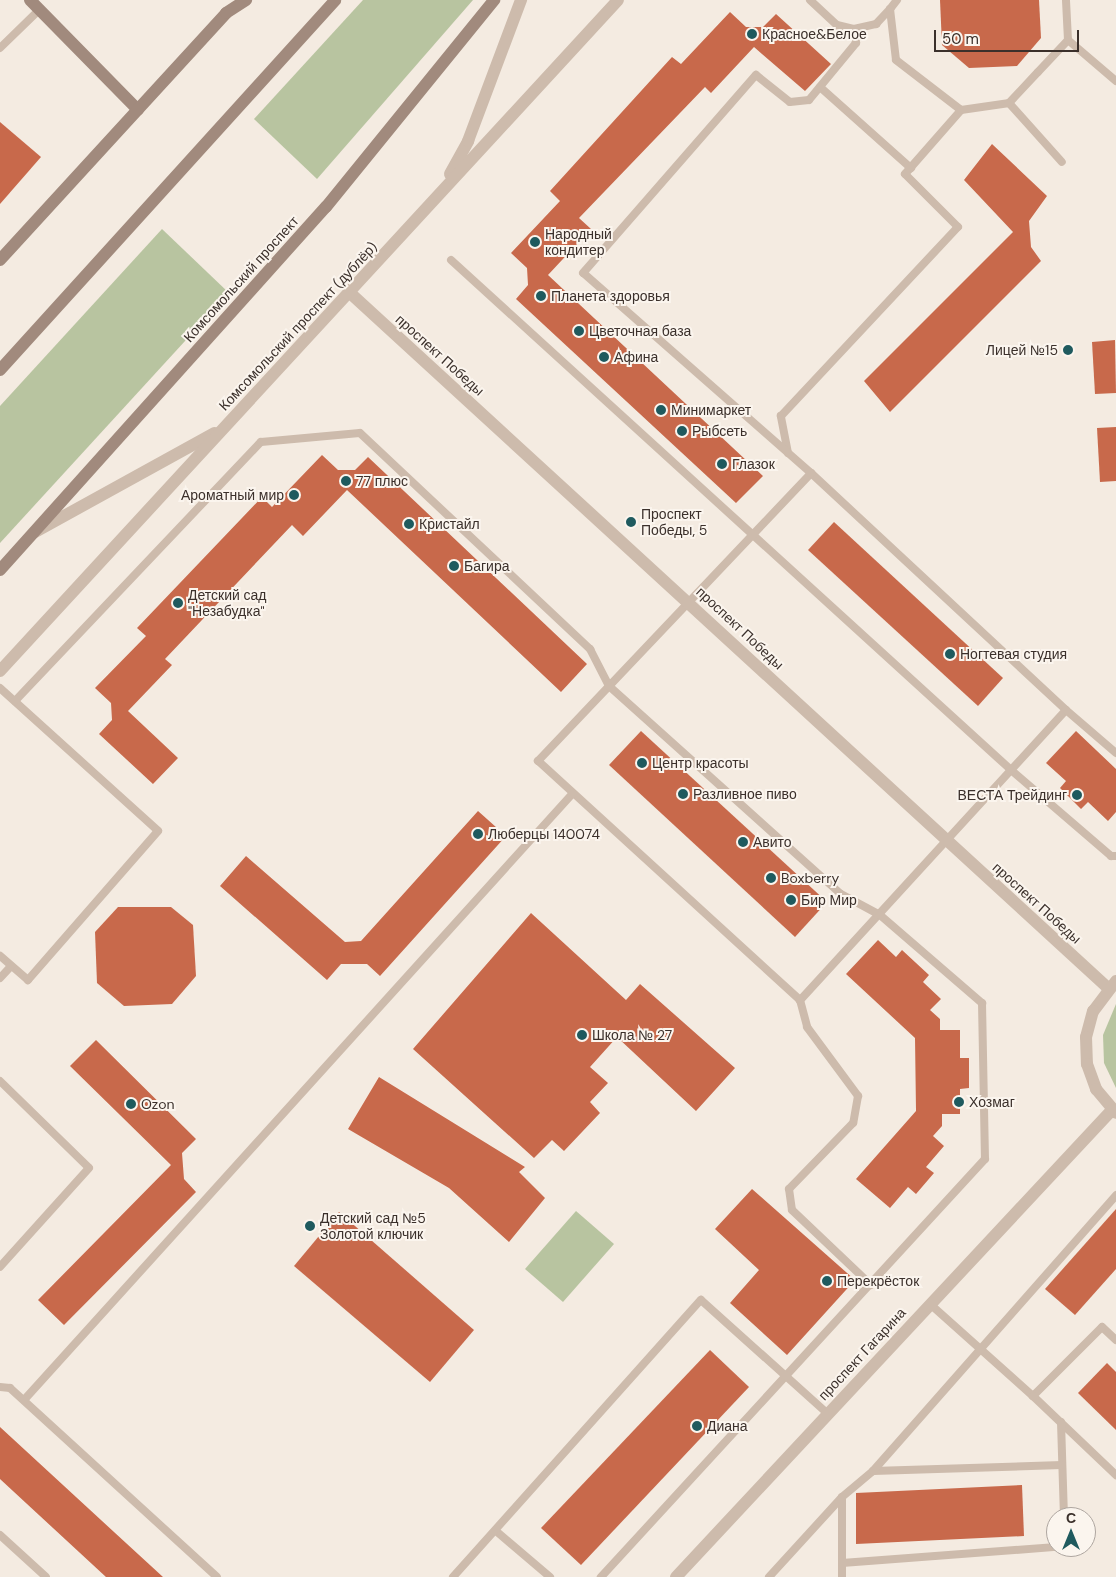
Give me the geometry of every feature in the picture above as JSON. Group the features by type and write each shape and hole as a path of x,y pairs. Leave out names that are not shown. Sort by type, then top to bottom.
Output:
{"main road":[{"path":"30,0 138,110"},
{"path":"0,260 226,13 246,0"},
{"path":"0,370 335,0"},
{"name":"Комсомольский проспект","path":"0,570 326,207 494,0"}],"street":[{"path":"226,13 238,0"},
{"path":"441,192 468,141 521,0"},
{"name":"Комсомольский проспект (дублёр)","path":"0,671 618,0"},
{"name":"проспект Победы","path":"349,292 948,841 1112,985"},
{"path":"35,532 225,427"},
{"path":"1112,985 1093,1011 1086,1037 1087,1064 1093,1080 1114,1112"},
{"name":"проспект Гагарина","path":"676,1577 827,1413 1114,1112"}],"lane":[{"path":"810,0 838,25 854,29 876,24 897,0"},
{"path":"788,453 782,416 958,227 905,174 961,110 1010,103 1068,40 1066,0"},
{"path":"890,9 896,60 961,110"},
{"path":"0,48 39,10"},
{"path":"854,29 856,43 809,100 798,104 790,102 756,76 583,273 811,473 1066,710 1116,753"},
{"path":"1068,40 1116,81"},
{"path":"820,87 911,168"},
{"path":"1010,103 1062,162"},
{"path":"451,260 751,536 1011,770 1111,856 1116,856"},
{"path":"15,701 261,442 360,433 590,648 609,686 841,894 880,915 982,1003 985,1158 603,1577"},
{"path":"811,473 538,761 800,1000 807,1027 858,1096 853,1123 790,1189 792,1210 870,1285"},
{"path":"0,688 158,832 28,980 0,956"},
{"path":"800,1000 948,841 1066,710"},
{"path":"24,1400 573,793"},
{"path":"0,978 11,966"},
{"path":"0,1081 89,1168 0,1267"},
{"path":"769,1577 842,1498 873,1471 1116,1195"},
{"path":"453,1577 701,1300 827,1413"},
{"path":"930,1304 1033,1396 1116,1475"},
{"path":"1033,1396 1102,1327 1116,1340"},
{"path":"0,1387 10,1388 24,1400 217,1577"},
{"path":"1061,1422 1064,1507"},
{"path":"873,1471 1062,1465"},
{"path":"842,1498 842,1577"},
{"path":"496,1531 550,1577"},
{"path":"0,1535 46,1577"},
{"path":"842,1563 1046,1548"}],"green space":[{"path":"363,0 473,0 317,179 254,119"},
{"path":"162,229 229,293 0,543 0,406"},
{"path":"1116,1004 1116,1088 1104,1063 1103,1035"},
{"path":"576,1211 614,1244 563,1302 525,1269"}],"building":[{"path":"940,0 1039,0 1041,38 1017,66 969,68 942,45"},
{"path":"730,12 746,27 763,27 776,14 831,64 805,91 754,47 711,93 705,87 579,218 591,229 548,275 763,476 736,503 516,299 528,285 527,268 511,253 560,201 550,191 672,57 681,64"},
{"path":"0,122 41,157 0,204"},
{"path":"992,144 1047,196 1029,221 1031,247 1041,261 890,412 864,381 1013,232 964,180"},
{"path":"1115,340 1116,393 1095,394 1092,342"},
{"path":"1116,427 1116,481 1100,482 1097,428"},
{"path":"322,455 338,470 355,470 368,457 587,664 561,692 347,490 303,536 292,525 165,659 172,665 128,711 178,758 153,784 99,734 112,720 111,703 95,688 146,636 137,628 262,497 272,507"},
{"path":"834,522 1003,678 978,706 808,550"},
{"path":"641,731 827,902 795,937 609,765"},
{"path":"1076,731 1116,769 1116,812 1108,821 1088,802 1081,809 1060,788 1066,781 1046,763"},
{"path":"478,811 506,836 380,976 367,964 341,964 327,980 220,886 246,856 345,942 361,941"},
{"path":"118,907 171,907 193,925 196,976 172,1004 124,1006 97,983 95,932"},
{"path":"531,913 626,1000 640,984 735,1068 696,1111 617,1037 590,1067 608,1083 590,1102 600,1113 564,1151 552,1140 534,1158 413,1049"},
{"path":"878,940 896,957 902,950 929,975 923,982 941,999 930,1010 940,1019 940,1030 960,1030 960,1058 969,1058 969,1088 960,1089 960,1114 942,1114 942,1126 933,1136 944,1146 926,1167 934,1173 916,1194 908,1187 890,1208 856,1179 916,1111 915,1038 846,974"},
{"path":"96,1040 196,1139 182,1153 184,1179 196,1192 64,1325 38,1300 171,1165 70,1066"},
{"path":"379,1077 525,1167 519,1172 545,1198 509,1242 449,1188 348,1129"},
{"path":"752,1189 855,1280 787,1355 730,1303 759,1270 715,1229"},
{"path":"1116,1209 1116,1269 1075,1315 1045,1289"},
{"path":"339,1212 474,1330 430,1382 294,1266"},
{"path":"710,1350 749,1387 581,1565 541,1528"},
{"path":"1107,1363 1116,1372 1116,1430 1078,1393"},
{"path":"0,1427 163,1577 106,1577 0,1479"},
{"path":"1022,1485 1024,1536 856,1544 856,1493"}],"place":[{"name":"Красное&Белое","path":"752,34"},
{"name":"Народный кондитер","path":"535,242"},
{"name":"Планета здоровья","path":"541,296"},
{"name":"Цветочная база","path":"579,331"},
{"name":"Лицей №15","path":"1068,350"},
{"name":"Афина","path":"604,357"},
{"name":"Минимаркет","path":"661,410"},
{"name":"Рыбсеть","path":"682,431"},
{"name":"Глазок","path":"722,464"},
{"name":"77 плюс","path":"346,481"},
{"name":"Ароматный мир","path":"294,495"},
{"name":"Проспект Победы, 5","path":"631,522"},
{"name":"Кристайл","path":"409,524"},
{"name":"Багира","path":"454,566"},
{"name":"Детский сад \"Незабудка\"","path":"178,603"},
{"name":"Ногтевая студия","path":"950,654"},
{"name":"Центр красоты","path":"642,763"},
{"name":"Разливное пиво","path":"683,794"},
{"name":"ВЕСТА Трейдинг","path":"1077,795"},
{"name":"Люберцы 140074","path":"478,834"},
{"name":"Авито","path":"743,842"},
{"name":"Boxberry","path":"771,878"},
{"name":"Бир Мир","path":"791,900"},
{"name":"Школа № 27","path":"582,1035"},
{"name":"Хозмаг","path":"959,1102"},
{"name":"Ozon","path":"131,1104"},
{"name":"Детский сад №5 Золотой ключик","path":"310,1226"},
{"name":"Перекрёсток","path":"827,1281"},
{"name":"Диана","path":"697,1426"}]}
